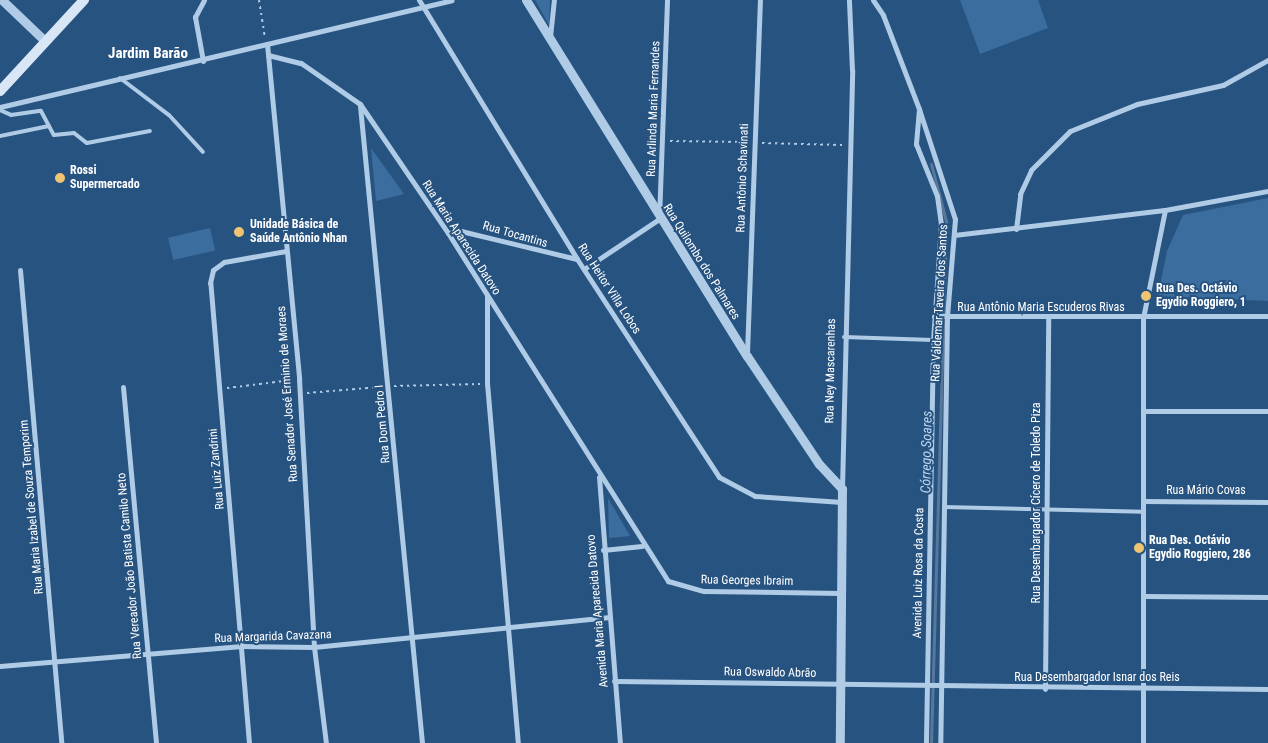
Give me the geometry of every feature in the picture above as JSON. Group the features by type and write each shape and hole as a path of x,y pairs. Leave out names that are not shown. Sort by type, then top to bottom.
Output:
{"main road":[{"path":"0,91 45,40 84,0"}],"street":[{"path":"2,0 45,40"},
{"path":"203,61 195,17 204,0"},
{"name":"Rua Heitor Villa Lobos","path":"419,0 577,260 719,477 755,496 842,502"},
{"path":"0,108 452,0"},
{"name":"Rua Quilombo dos Palmares","path":"526,0 659,219 747,356 819,464 842,489"},
{"path":"550,41 554,0"},
{"name":"Rua Arlinda Maria Fernandes","path":"659,219 667,0"},
{"name":"Rua Antônio Schavinati","path":"747,356 760,0"},
{"name":"Rua Ney Mascarenhas","path":"840,743 844,336 852,98 849,0"},
{"name":"Rua Valdemar Taveira dos Santos","path":"873,0 883,15 919,108 953,209 954,235 946,317 944,508 938,687 940,743"},
{"name":"Rua Senador José Erminio de Moraes","path":"267,44 299,379 314,647 326,743"},
{"name":"Rua Maria Aparecida Datovo","path":"268,55 302,63 360,104 448,233 599,476"},
{"path":"1016,228 1020,194 1031,170 1070,131 1137,104 1223,85 1268,60"},
{"name":"Rua Dom Pedro I","path":"360,104 390,386 422,743"},
{"name":"Avenida Luiz Rosa da Costa","path":"919,108 916,144 936,196 941,224 933,340 926,743"},
{"path":"954,235 1165,210 1268,191"},
{"path":"1142,743 1144,687 1143,318 1165,210"},
{"path":"584,269 659,219"},
{"name":"Rua Tocantins","path":"448,233 461,231 577,260"},
{"name":"Rua Luiz Zandrini","path":"249,743 211,276 224,262 286,251"},
{"name":"Rua Maria Izabel de Souza Temporim","path":"20,270 56,662 61,743"},
{"path":"487,295 487,383 510,626 518,743"},
{"name":"Rua Antônio Maria Escuderos Rivas","path":"936,316 1143,318 1268,316"},
{"name":"Rua Desembargador Cícero de Toledo Piza","path":"1045,689 1048,317"},
{"name":"Rua Vereador João Batista Camilo Neto","path":"123,387 156,743"},
{"path":"1143,411 1268,411"},
{"name":"Rua Georges Ibraim","path":"599,476 642,546 668,581 692,590 841,593"},
{"name":"Avenida Maria Aparecida Datovo","path":"599,476 607,617 620,743"},
{"name":"Rua Mário Covas","path":"1143,501 1268,502"},
{"path":"603,550 642,546"},
{"path":"1144,596 1268,597"},
{"name":"Rua Margarida Cavazana","path":"0,666 242,646 314,647 607,617"},
{"name":"Rua Oswaldo Abrão","path":"614,681 927,687"},
{"name":"Rua Desembargador Isnar dos Reis","path":"927,687 1268,689"}],"lane":[{"path":"120,78 169,115 203,152"},
{"path":"0,108 11,115 41,111 54,135 74,133 87,142 150,131"},
{"path":"0,136 49,126"},
{"path":"844,336 933,340"},
{"path":"944,508 1143,512"}],"path":[{"path":"259,0 267,44"},
{"path":"220,389 299,379"},
{"path":"300,394 390,386 487,383"}],"shaded area":[{"path":"535,0 550,0 549,25"},
{"path":"960,0 1038,0 1048,28 980,54"},
{"path":"371,148 404,194 376,201"},
{"path":"1268,198 1268,301 1158,296 1167,251 1183,215"},
{"path":"210,228 215,250 173,260 168,238"},
{"path":"608,498 630,536 609,538"}],"waterway":[{"name":"Córrego Soares","path":"931,164 946,221 931,743"}],"place":[{"name":"Rossi Supermercado","path":"60,178"},
{"name":"Unidade Básica de Saúde Antônio Nhan","path":"239,232"},
{"name":"Rua Des. Octávio Egydio Roggiero, 1","path":"1146,296"},
{"name":"Rua Des. Octávio Egydio Roggiero, 286","path":"1139,548"}],"district":[{"name":"Jardim Barão","path":"148,54"}]}
